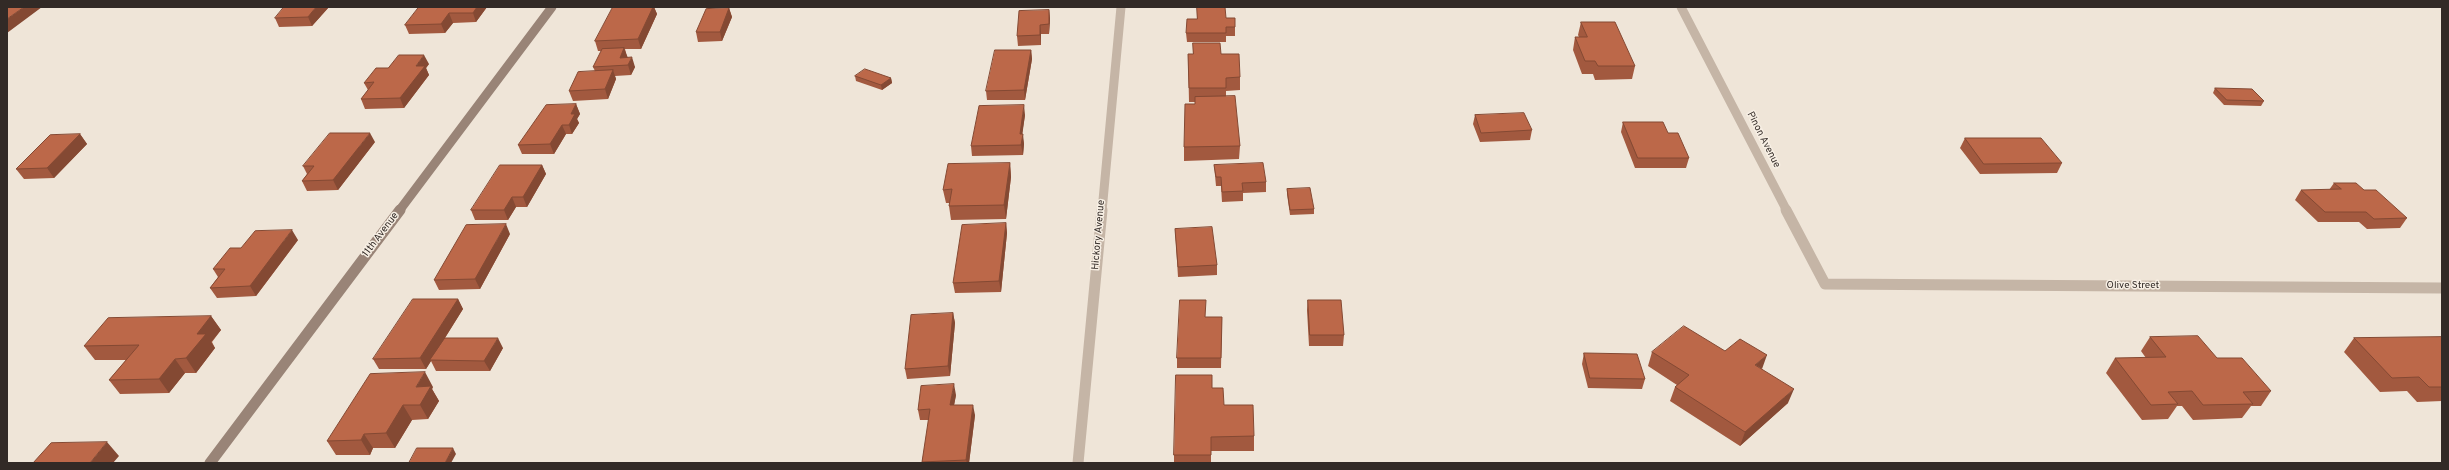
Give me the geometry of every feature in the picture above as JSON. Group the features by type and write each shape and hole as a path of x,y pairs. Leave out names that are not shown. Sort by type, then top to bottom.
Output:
{"main road":[{"name":"11th Avenue","path":"210,463 552,7"}],"street":[{"name":"Hickory Avenue","path":"1078,463 1121,7"},
{"name":"Pinon Avenue","path":"1681,7 1825,284"},
{"name":"Olive Street","path":"1825,284 1871,286 2442,288"}],"building":[{"path":"7,7 24,7 7,19"},
{"path":"284,7 316,7 308,17 275,18"},
{"path":"419,7 477,7 473,13 449,13 441,24 405,25"},
{"path":"613,7 653,7 638,39 595,41"},
{"path":"1197,7 1225,7 1226,18 1235,18 1235,27 1226,27 1226,33 1186,33 1187,19 1197,19"},
{"path":"729,8 720,32 696,32 706,9"},
{"path":"1049,10 1049,24 1040,25 1040,35 1017,36 1019,11"},
{"path":"1581,22 1615,22 1635,66 1598,66 1595,61 1585,61 1575,37 1587,37"},
{"path":"1193,43 1220,43 1221,54 1239,54 1240,77 1226,78 1226,88 1189,88 1188,54 1193,54"},
{"path":"624,48 620,58 632,57 628,65 593,67 602,49"},
{"path":"995,50 1031,50 1024,90 986,91"},
{"path":"399,55 424,55 416,66 425,66 400,98 361,99 374,82 364,83 376,68 388,68"},
{"path":"865,69 891,78 881,85 855,76"},
{"path":"613,70 605,89 569,91 578,72"},
{"path":"2215,88 2252,89 2264,101 2227,100"},
{"path":"1235,96 1240,146 1184,147 1185,104 1195,104 1195,97"},
{"path":"576,104 571,114 575,114 569,125 562,125 550,144 518,145 546,105"},
{"path":"1024,105 1020,134 1023,134 1021,145 971,146 979,106"},
{"path":"1524,113 1532,130 1481,133 1475,115"},
{"path":"1623,122 1663,122 1668,133 1678,133 1689,158 1638,158"},
{"path":"330,133 370,133 333,180 302,181 314,166 303,166"},
{"path":"80,134 47,168 16,169 50,135"},
{"path":"1965,138 2041,138 2062,163 1984,164"},
{"path":"1010,163 1004,205 949,206 952,189 943,190 948,164"},
{"path":"1263,163 1266,182 1242,183 1243,191 1222,192 1221,177 1216,177 1214,165"},
{"path":"500,165 542,165 523,197 512,197 504,210 471,210"},
{"path":"2334,183 2356,183 2364,190 2376,190 2407,218 2374,219 2366,212 2325,212 2301,190 2341,189"},
{"path":"1310,188 1314,209 1290,210 1287,189"},
{"path":"1006,223 999,281 953,283 962,225"},
{"path":"506,224 475,279 434,280 466,225"},
{"path":"1212,227 1217,265 1178,267 1175,229"},
{"path":"292,230 250,286 210,288 225,269 213,269 230,248 241,248 255,231"},
{"path":"413,299 458,299 420,358 373,359"},
{"path":"1180,300 1206,300 1205,317 1222,317 1221,358 1177,358"},
{"path":"1308,300 1341,300 1344,335 1310,335"},
{"path":"953,313 948,366 905,369 911,315"},
{"path":"211,316 197,334 206,334 186,358 175,359 159,379 109,380 139,345 84,346 108,318"},
{"path":"1684,326 1725,351 1740,339 1767,355 1755,365 1794,389 1745,432 1675,387 1689,375 1652,352"},
{"path":"2198,336 2217,358 2242,358 2271,391 2243,392 2253,404 2203,405 2192,391 2168,392 2178,404 2151,405 2115,358 2166,357 2150,337"},
{"path":"2442,337 2442,387 2429,387 2419,377 2392,378 2354,338"},
{"path":"445,338 498,338 484,361 430,360"},
{"path":"1584,353 1637,354 1645,379 1590,378"},
{"path":"425,372 416,387 431,386 420,405 403,405 386,433 364,434 361,440 327,441 370,374"},
{"path":"1176,375 1212,375 1212,388 1223,388 1224,405 1253,405 1254,436 1211,437 1211,455 1174,455"},
{"path":"954,384 950,405 973,405 966,460 922,462 930,409 918,410 921,386"},
{"path":"107,442 90,463 33,463 51,443"},
{"path":"417,448 453,448 445,463 409,463"}]}
